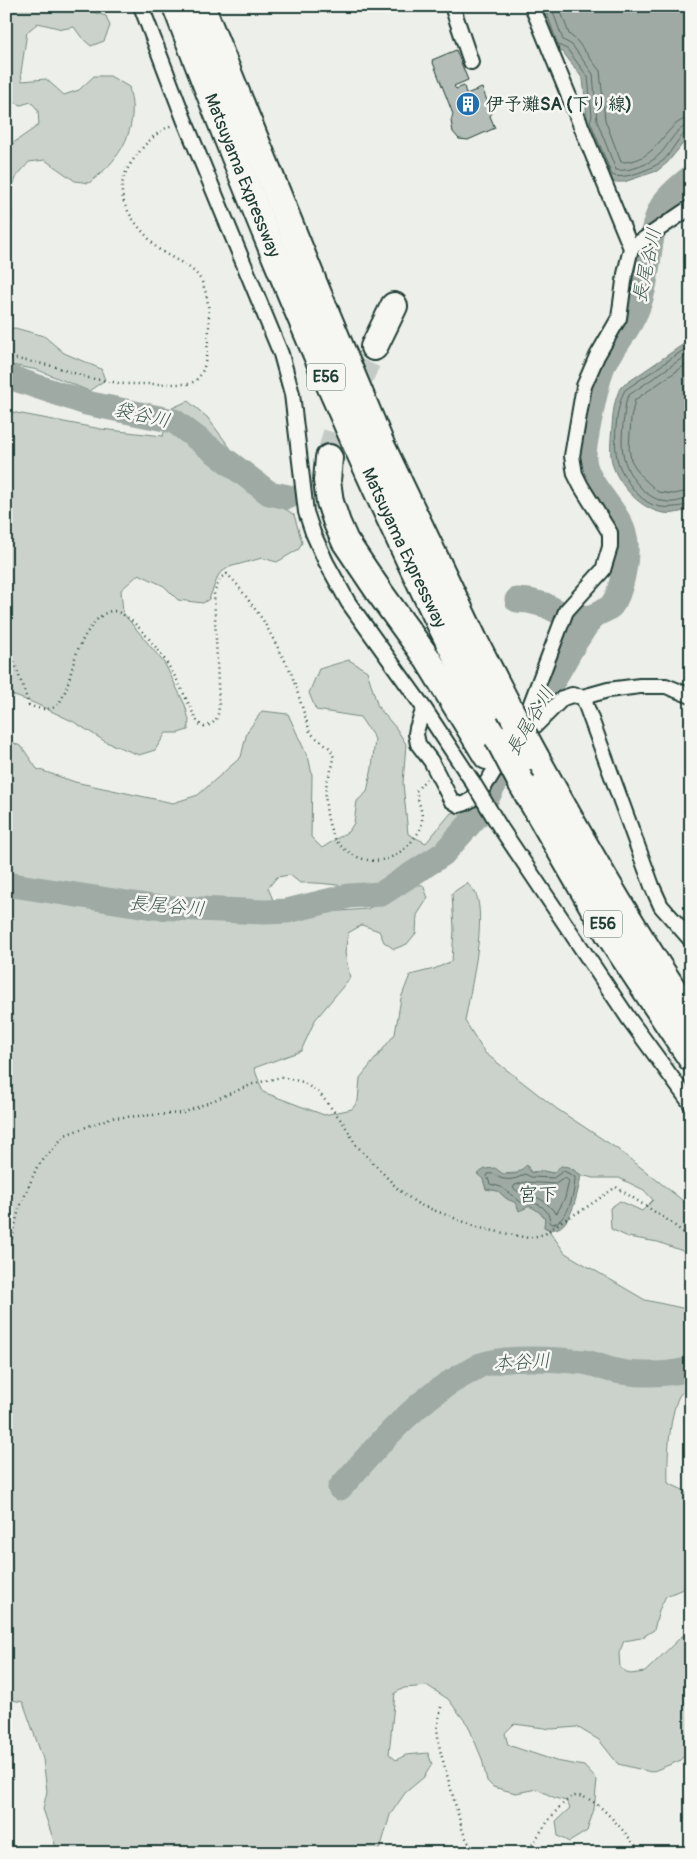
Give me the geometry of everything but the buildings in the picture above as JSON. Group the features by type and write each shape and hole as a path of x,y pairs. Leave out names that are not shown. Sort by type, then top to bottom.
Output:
{"highway":[{"name":"Matsuyama Expressway","path":"176,6 294,303 366,470 454,654 492,747"},
{"name":"Matsuyama Expressway","path":"201,6 382,447 474,640 523,718 536,758 598,868 691,1016"},
{"path":"215,6 300,235 318,294"},
{"path":"374,347 394,306"},
{"path":"329,458 327,481 330,502 345,541 426,658 492,747 518,792 556,870 598,933 691,1059"}],"street":[{"path":"141,6 184,119 281,354 292,394 306,512 326,562 348,602 424,708 500,827 629,1018 691,1104"},
{"path":"452,6 471,62"},
{"path":"424,708 416,734 418,744 431,761 451,800 459,805 467,804 485,786 523,718 566,610 603,570 610,547 610,533 581,486 572,456 584,386 597,356 618,318 631,248 532,6"},
{"path":"631,248 654,230 691,206"},
{"path":"523,718 572,695 582,697 608,690 640,686 666,686 691,696"},
{"path":"582,697 652,886 661,906 691,940"}],"path":[{"path":"6,357 54,366 89,378 124,384 189,384 201,376 207,351 210,322 207,301 201,281 188,266 157,248 131,218 123,202 122,188 126,170 137,154 157,132 184,119"},
{"path":"6,657 14,661 29,706 44,709 54,707 59,703 63,695 77,650 84,636 100,617 108,612 118,611 126,616 142,632 168,664 198,723 204,727 213,724 218,718 219,706 214,593 220,578 227,574 236,583 263,620 291,672 310,732 332,752 334,761 327,782 326,804 332,833 340,846 352,855 366,860 381,861 393,858 406,847 420,830 422,821 416,791 423,781 436,773"},
{"path":"6,1263 19,1209 37,1167 64,1135 110,1118 183,1113 253,1084 281,1077 303,1082 320,1094 344,1124 356,1145 399,1190 418,1204 471,1225 528,1238 545,1234 616,1187 691,1239"},
{"path":"441,1706 437,1729 440,1750 464,1832 468,1842 478,1853"},
{"path":"527,1853 539,1833 561,1806 571,1797 577,1796 588,1799 601,1808 643,1853"}],"shaded area":[{"path":"6,6 73,6 106,16 110,26 104,41 91,46 74,27 62,29 38,23 27,32 21,72 22,81 46,79 64,95 79,90 94,76 110,76 129,87 132,108 131,126 124,145 112,162 89,183 75,181 45,160 29,162 17,176 8,197 11,206 12,222 8,231 6,231 6,176 10,173 6,165 6,148 39,125 38,110 31,102 21,105 6,99"},
{"path":"15,328 44,336 64,353 101,369 105,380 89,391 38,370 6,364 6,329"},
{"path":"188,401 207,417 246,469 261,499 294,515 302,542 299,549 277,562 262,558 229,567 219,574 209,599 203,603 178,600 164,586 139,574 121,590 123,613 165,664 185,705 189,720 188,730 178,733 166,733 155,750 139,755 106,742 74,722 12,695 6,687 6,411 101,429 163,436 170,409"},
{"path":"349,660 367,671 378,707 396,728 406,744 403,783 408,834 426,843 451,813 457,811 465,821 458,834 445,846 411,872 385,886 364,887 300,883 290,875 277,877 268,888 273,900 291,903 313,913 367,909 388,899 408,884 423,885 428,898 417,915 416,933 407,944 394,949 384,942 379,931 362,925 348,933 345,953 350,978 315,1020 301,1051 254,1068 263,1092 324,1115 352,1109 358,1101 360,1078 395,1034 401,998 410,975 434,969 452,961 454,930 452,893 467,883 475,892 479,904 480,919 477,955 465,1021 485,1053 557,1109 616,1148 691,1207 691,1254 658,1242 628,1237 611,1229 610,1208 620,1201 642,1211 653,1200 644,1190 619,1178 593,1178 581,1175 569,1167 553,1173 543,1171 503,1174 483,1179 486,1189 498,1191 507,1199 536,1209 545,1219 544,1227 548,1229 565,1253 645,1300 691,1310 691,1385 679,1396 673,1415 668,1451 668,1483 683,1490 691,1498 689,1523 691,1528 691,1578 683,1589 666,1596 659,1610 654,1630 641,1638 624,1641 619,1653 620,1668 630,1674 645,1672 682,1636 691,1636 691,1749 679,1761 651,1772 618,1764 599,1740 577,1727 552,1729 514,1724 505,1733 508,1745 556,1761 584,1766 597,1780 594,1809 587,1831 569,1842 558,1836 556,1821 570,1808 566,1801 537,1789 516,1793 493,1787 487,1781 482,1759 468,1725 448,1699 428,1686 404,1688 395,1693 389,1754 396,1760 406,1755 428,1753 432,1764 424,1777 405,1793 390,1815 381,1846 377,1853 58,1853 43,1809 47,1791 43,1759 23,1702 6,1699 6,739 22,747 37,769 75,782 173,803 198,795 241,757 247,732 262,711 288,714 309,760 312,775 311,837 322,848 349,831 354,823 357,801 367,792 372,768 375,739 360,717 316,710 309,693 319,669"}],"water":[{"path":"539,6 691,6 691,134 667,163 657,171 624,182 613,182 607,178 585,121 587,116 583,79 563,52 555,50"},
{"path":"691,339 691,509 664,513 656,511 640,502 626,489 616,474 611,452 613,411 621,387"},
{"path":"687,791 691,791 691,839 684,810 687,802"},
{"path":"527,1165 531,1173 543,1171 553,1173 561,1166 569,1167 581,1175 578,1192 571,1212 560,1227 553,1229 544,1227 545,1219 541,1213 530,1206 519,1211 516,1203 507,1199 498,1191 486,1189 483,1179 477,1174 485,1169 495,1168 503,1174 516,1174"}],"waterway":[{"name":"長尾谷川","path":"6,884 153,907 265,912 287,911 349,896 381,894 443,854 476,817 575,642 593,617 612,605 619,592 625,566 625,538 619,521 594,486 585,467 584,453 588,427 601,371 630,324 641,298 657,217 668,198 691,177"},
{"name":"袋谷川","path":"6,376 86,403 174,421 269,493 288,497"},
{"name":"袋谷川","path":"517,600 545,605 572,619 590,617"},
{"name":"本谷川","path":"340,1488 411,1412 443,1387 481,1365 504,1360 546,1359 587,1363 621,1372 641,1374 662,1374 691,1369"}],"tunnel":[{"path":"329,458 337,429 374,347"}],"place":[{"name":"伊予灘SA (下り線)","path":"468,104"}],"district":[{"name":"宮下","path":"538,1194"}]}
